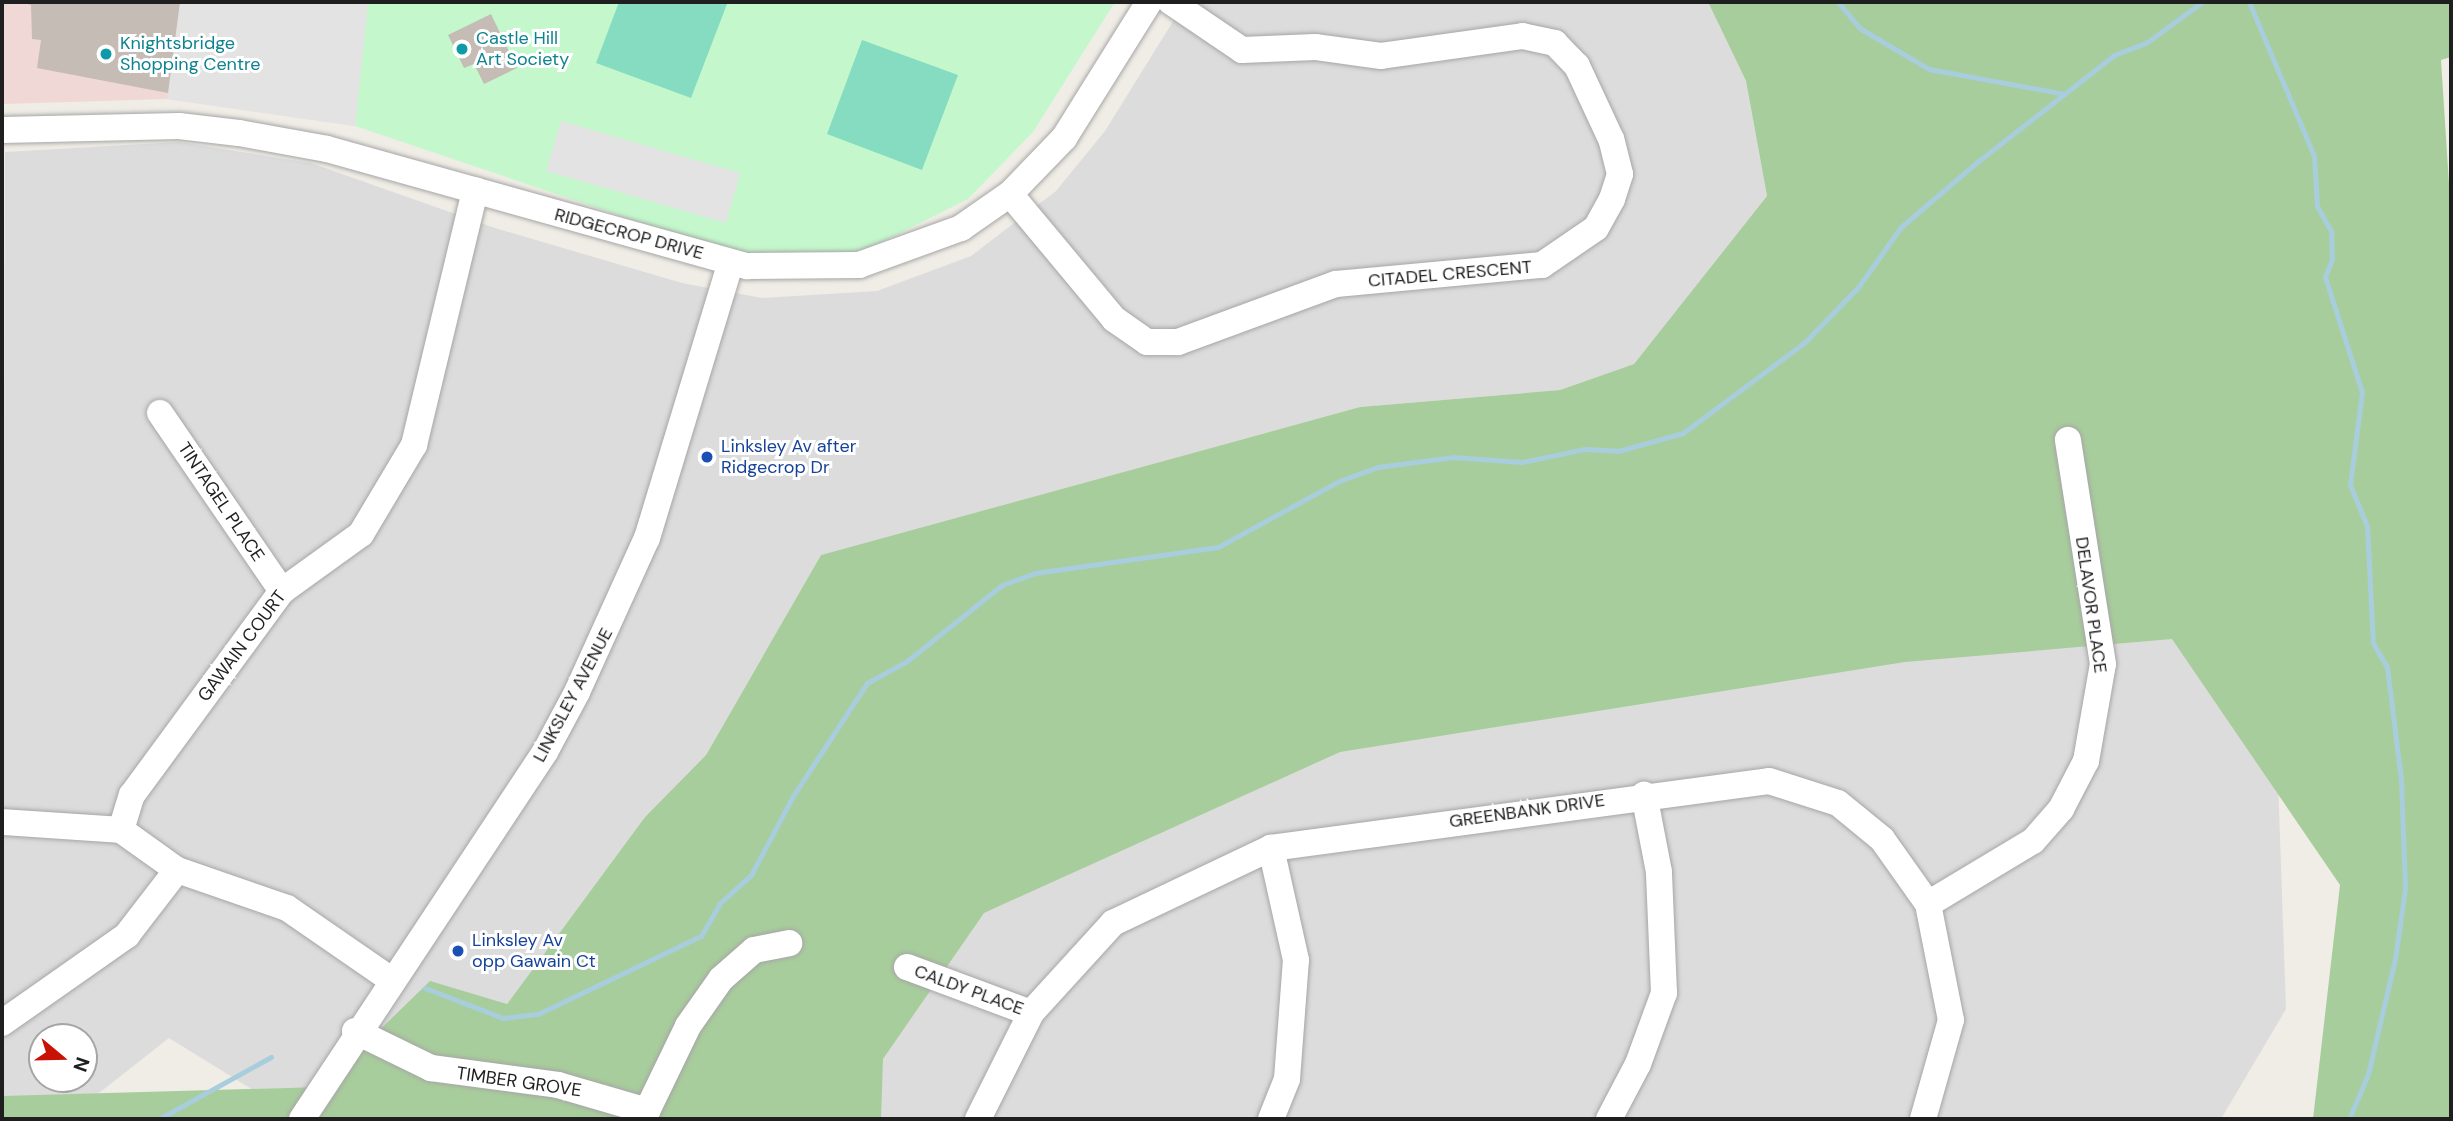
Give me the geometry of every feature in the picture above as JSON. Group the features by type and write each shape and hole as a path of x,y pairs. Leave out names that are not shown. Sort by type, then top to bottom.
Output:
{"street":[{"name":"RIDGECROP DRIVE","path":"2,130 165,125 239,133 475,190 731,262 770,269 859,265 961,228 1010,194 1065,138 1149,2"},
{"name":"CITADEL CRESCENT","path":"1010,194 1114,319 1147,342 1178,342 1336,284 1542,265 1596,228 1612,199 1620,174 1611,139 1577,66 1555,43 1523,36 1381,56 1315,47 1242,50 1171,2"},
{"name":"GAWAIN COURT","path":"121,830 132,795 282,591 361,534 414,445 475,190"},
{"name":"LINKSLEY AVENUE","path":"302,1119 355,1031 545,752 603,638 647,538 731,262"},
{"name":"TINTAGEL PLACE","path":"160,413 282,591"},
{"name":"DELAVOR PLACE","path":"1928,904 2033,841 2067,799 2090,747 2102,664 2068,440"},
{"name":"GREENBANK DRIVE","path":"978,1119 1031,1013 1112,923 1271,848 1644,794 1769,781 1838,803 1882,839 1928,904 1951,1020 1923,1119"},
{"path":"1609,1119 1638,1064 1664,993 1659,872 1644,794"},
{"path":"2,822 121,830 177,870 287,908 390,979"},
{"path":"1270,1119 1287,1079 1296,960 1271,848"},
{"path":"2,1023 127,935 177,870"},
{"path":"647,1115 688,1026 721,979 754,950 789,943"},
{"name":"CALDY PLACE","path":"906,967 1031,1013"},
{"name":"TIMBER GROVE","path":"355,1031 431,1068 558,1085 647,1115"}],"shaded area":[{"name":"Knightsbridge Shopping Centre","path":"2,2 368,2 355,126 167,99 4,104"},
{"path":"180,2 368,2 355,126 167,99"},
{"path":"1185,2 1708,2 1746,81 1767,196 1634,364 1560,390 1360,407 821,555 706,755 645,817 507,1004 950,785 1844,587 2273,637 2286,1009 2221,1119 300,1119 169,1038 66,1119 2,1119 5,152 179,142 311,163 495,228 682,283 762,298 877,291 971,256 1056,191 1105,131"},
{"path":"561,121 740,173 726,223 546,171"}],"green space":[{"path":"368,2 1115,2 1033,132 968,199 862,252 746,258 355,126"},
{"path":"619,2 727,4 691,98 596,63"},
{"path":"1708,2 2451,2 2451,57 2441,60 2451,215 2451,1119 2313,1119 2340,885 2172,639 1905,662 1340,752 984,913 883,1059 881,1119 2,1119 2,1096 321,1087 430,981 507,1004 645,817 706,755 821,555 1360,407 1560,390 1634,364 1767,196 1746,81"},
{"path":"862,40 958,75 922,170 827,134"}],"building":[{"name":"Knightsbridge Shopping Centre","path":"21,2 180,2 168,93 37,68 41,40 32,39 31,5"},
{"path":"491,14 517,68 484,84 474,64 464,68 448,35"}],"waterway":[{"path":"1838,2 1861,29 1929,69 2065,94"},
{"path":"425,988 503,1018 538,1014 701,936 720,903 751,875 793,796 867,683 907,661 1002,585 1035,573 1218,547 1339,481 1378,467 1453,457 1522,462 1584,449 1618,451 1683,433 1805,342 1859,286 1901,227 1976,163 2114,55 2146,43 2202,2"},
{"path":"2249,2 2314,156 2317,206 2331,231 2332,259 2325,277 2362,392 2350,485 2367,526 2373,643 2387,667 2401,779 2405,888 2395,959 2368,1074 2349,1119"},
{"path":"159,1119 271,1057"}],"place":[{"name":"Castle Hill Art Society","path":"462,49"},
{"name":"Knightsbridge Shopping Centre","path":"106,54"},
{"name":"Linksley Av after Ridgecrop Dr","path":"707,457"},
{"name":"Linksley Av opp Gawain Ct","path":"458,951"}]}
